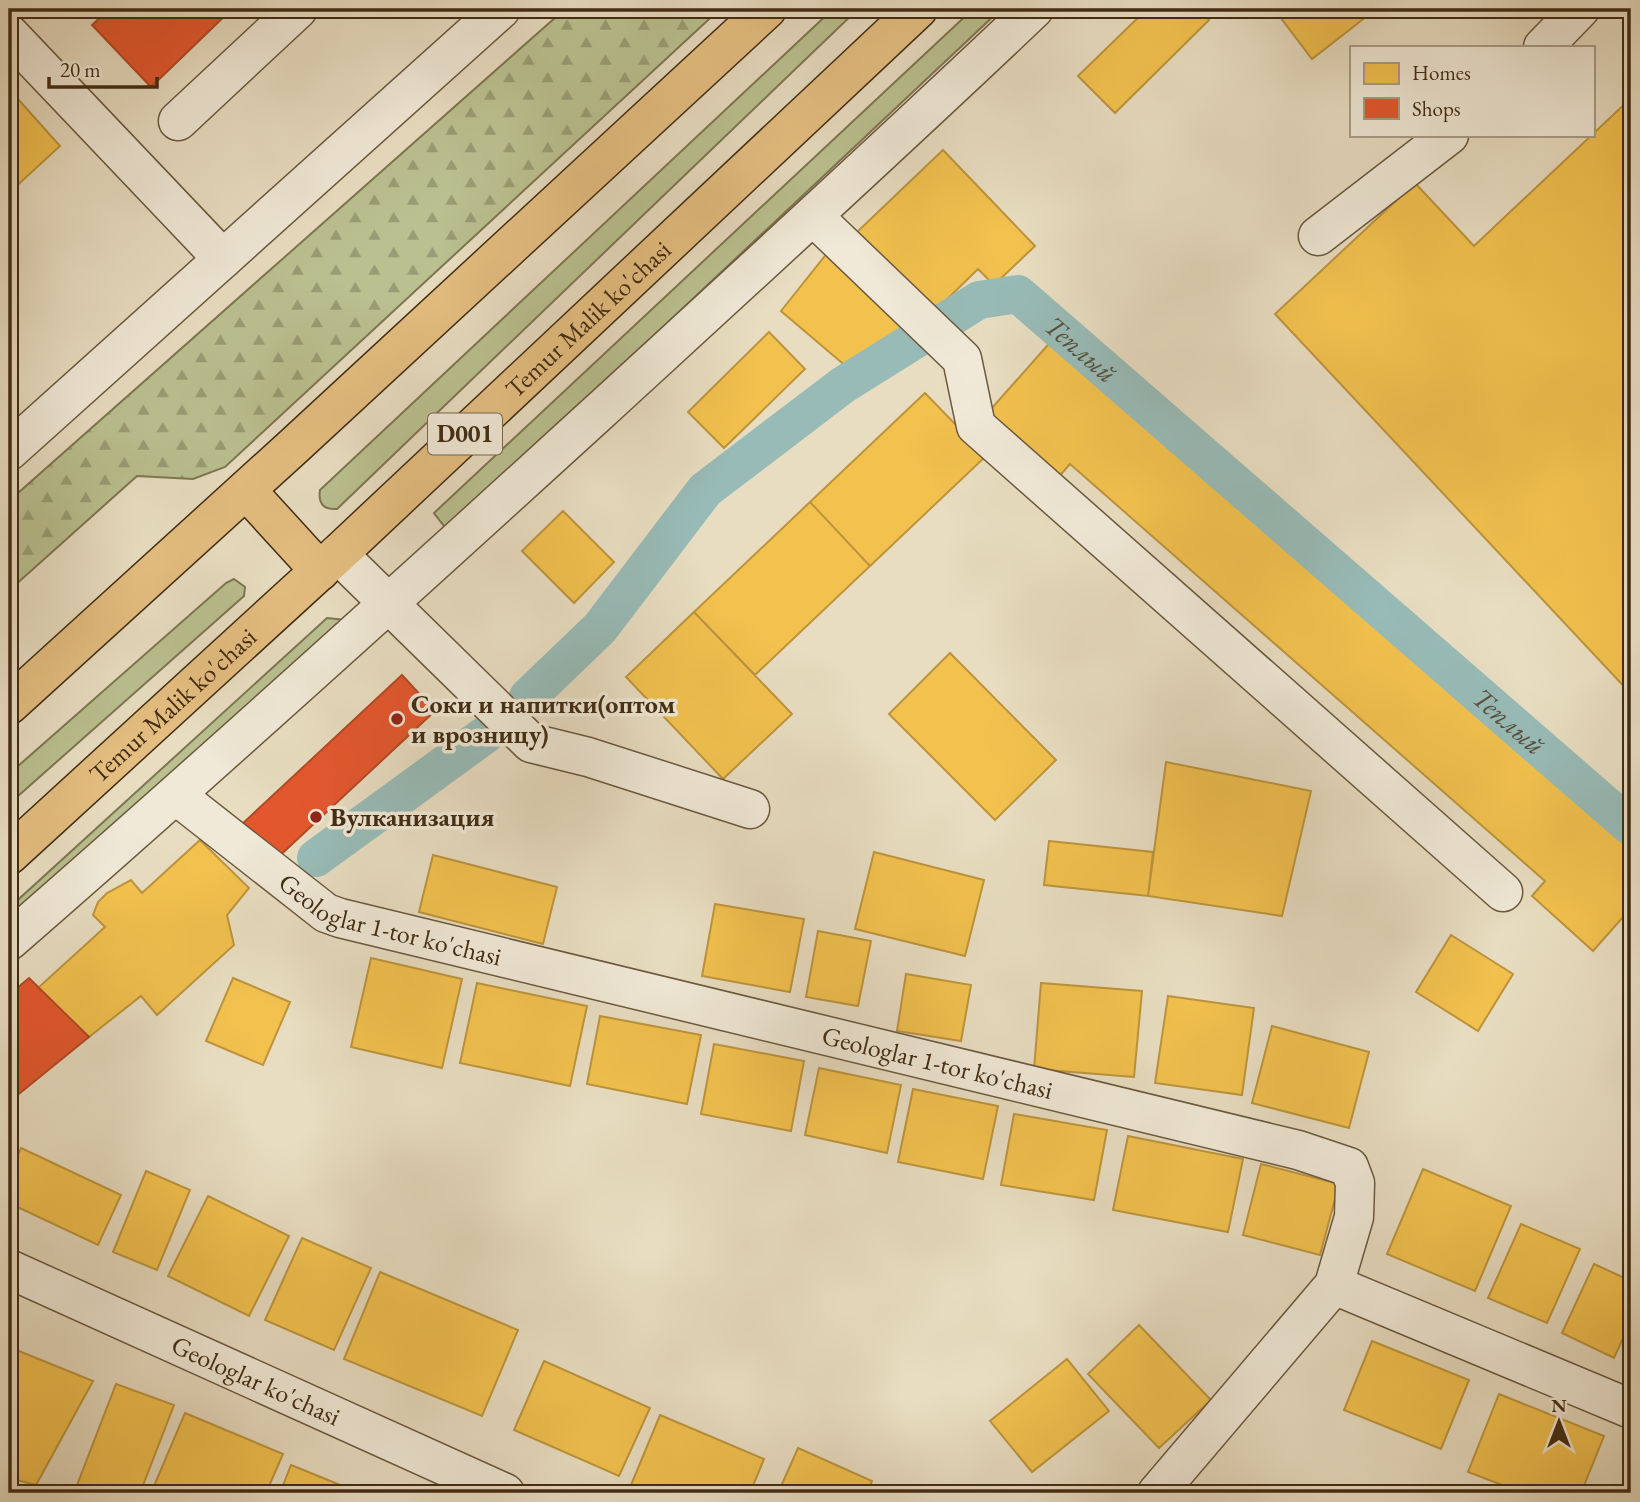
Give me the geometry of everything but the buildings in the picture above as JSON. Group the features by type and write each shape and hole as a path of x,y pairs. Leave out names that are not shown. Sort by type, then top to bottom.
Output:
{"highway":[{"path":"9,705 767,9"},
{"name":"Temur Malik ko'chasi","path":"9,855 329,563 918,9"},
{"path":"246,490 329,563"}],"street":[{"path":"9,23 24,9"},
{"path":"178,121 298,9"},
{"path":"9,451 501,9"},
{"path":"9,941 177,796 813,216 1034,9"},
{"path":"1544,46 1580,9"},
{"path":"9,34 223,259"},
{"path":"1318,236 1448,136"},
{"path":"813,216 962,359 976,426 1503,892"},
{"path":"329,563 388,604 531,743 588,757 750,809"},
{"name":"Geologlar 1-tor ko'chasi","path":"177,796 326,913 340,918 1271,1143 1349,1167 1355,1183 1354,1217 1334,1285 1157,1493"},
{"name":"Geologlar ko'chasi","path":"9,1269 505,1493"},
{"path":"1334,1285 1631,1409"}],"green space":[{"path":"565,9 720,9 225,467 193,479 137,476 13,587 9,650 9,501"},
{"path":"833,9 858,9 337,509 323,505 320,490"},
{"path":"973,9 1001,9 447,530 434,513"},
{"path":"234,579 245,587 244,596 9,804 9,774 226,583"},
{"path":"327,618 346,620 9,920 9,908"}],"waterway":[{"name":"Теплый","path":"528,697 600,628 705,490 843,385 979,300 1018,294 1631,827"},
{"name":"Теплый","path":"316,858 485,735"}],"place":[{"name":"Соки и напитки(оптом и врозницу)","path":"397,719"},
{"name":"Вулканизация","path":"316,817"}]}
